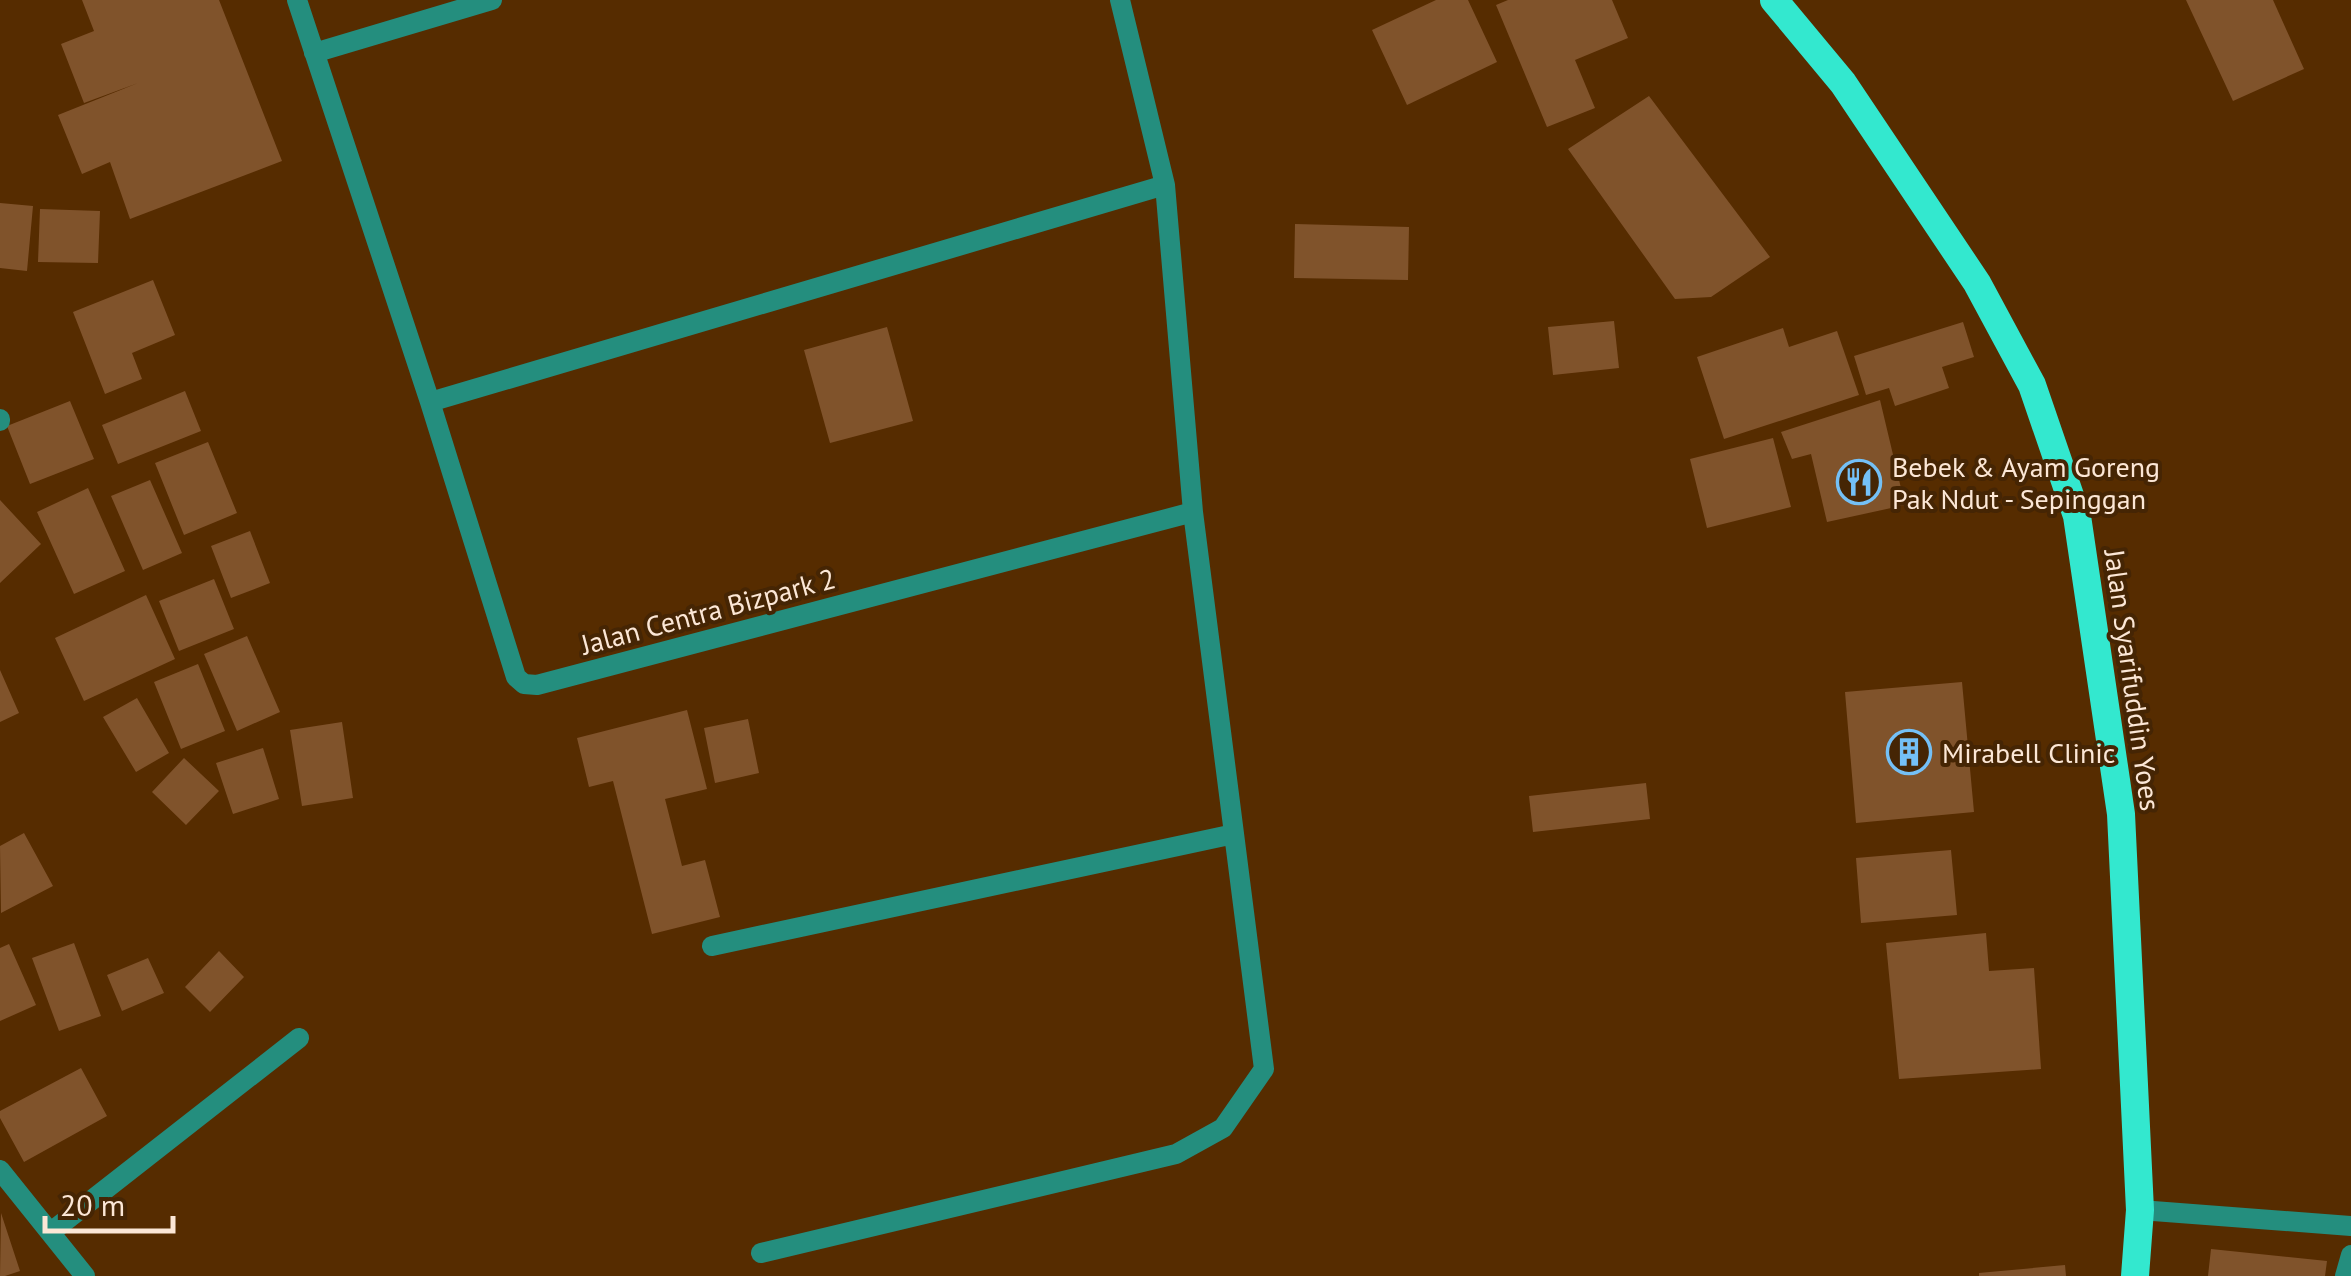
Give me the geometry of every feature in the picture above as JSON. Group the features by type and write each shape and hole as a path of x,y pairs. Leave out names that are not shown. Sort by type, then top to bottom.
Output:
{"highway":[{"name":"Jalan Syarifuddin Yoes","path":"1774,0 1842,83 1977,283 2032,385 2077,516 2120,814 2140,1210 2135,1276"}],"street":[{"name":"Jalan Centra Bizpark 2","path":"297,0 516,677 524,684 537,685 1194,512"},
{"path":"314,53 492,0"},
{"path":"760,1253 1176,1154 1224,1128 1264,1069 1194,512 1165,185 1120,0"},
{"path":"430,402 1165,185"},
{"path":"712,946 1234,834"},
{"path":"51,1232 299,1038"},
{"path":"0,1170 84,1276"},
{"path":"2140,1210 2351,1226"},
{"path":"2345,1276 2351,1255"}],"building":[{"path":"82,0 219,0 282,161 130,219 110,162 82,174 58,115 138,83 84,103 61,44 94,31"},
{"path":"1436,0 1468,0 1497,62 1407,105 1372,30"},
{"path":"1508,0 1612,0 1628,38 1575,60 1595,108 1547,127 1496,5"},
{"path":"2186,0 2273,0 2304,69 2233,101"},
{"path":"1649,96 1770,257 1711,297 1675,299 1568,149"},
{"path":"0,203 33,206 27,271 0,268"},
{"path":"40,209 100,211 98,263 38,262"},
{"path":"1295,224 1409,227 1408,280 1294,278"},
{"path":"153,280 175,335 132,353 142,379 105,394 73,312"},
{"path":"1614,321 1619,368 1553,375 1548,327"},
{"path":"1963,322 1974,357 1942,367 1949,388 1895,406 1889,388 1866,395 1854,356"},
{"path":"887,327 913,421 830,443 804,350"},
{"path":"1783,328 1789,347 1837,331 1859,395 1724,439 1697,357"},
{"path":"185,391 201,431 118,464 102,425"},
{"name":"Bebek & Ayam Goreng Pak Ndut - Sepinggan","path":"1880,400 1905,505 1827,522 1811,454 1792,459 1781,432"},
{"path":"70,401 94,459 30,484 7,426"},
{"path":"1773,438 1791,507 1707,528 1690,459"},
{"path":"208,442 237,513 184,535 155,463"},
{"path":"150,480 182,553 143,570 111,496"},
{"path":"88,488 125,571 74,594 37,512"},
{"path":"0,500 41,544 0,583"},
{"path":"250,531 270,583 231,598 211,546"},
{"path":"214,579 234,629 179,651 159,601"},
{"path":"146,595 175,659 84,701 55,638"},
{"path":"247,636 280,712 237,731 204,654"},
{"path":"198,664 225,731 181,749 154,682"},
{"path":"0,670 19,713 0,722"},
{"name":"Mirabell Clinic","path":"1962,682 1974,812 1856,823 1845,692"},
{"path":"137,698 169,753 136,772 103,717"},
{"path":"687,710 707,789 665,799 682,866 705,860 720,917 652,934 613,781 589,787 577,738"},
{"path":"748,719 759,773 715,783 704,728"},
{"path":"342,722 353,798 302,806 290,730"},
{"path":"263,748 279,799 233,814 216,763"},
{"path":"184,758 219,791 186,825 152,792"},
{"path":"1646,783 1650,819 1533,832 1529,796"},
{"path":"24,833 53,886 1,913 0,846"},
{"path":"1951,850 1957,915 1861,923 1856,858"},
{"path":"1986,933 1989,971 2034,968 2041,1069 1899,1079 1886,943"},
{"path":"74,943 101,1016 59,1031 32,958"},
{"path":"9,944 36,1005 0,1021 0,948"},
{"path":"219,951 244,977 210,1012 185,987"},
{"path":"148,958 164,993 122,1011 107,975"},
{"path":"81,1068 107,1116 24,1162 0,1111"},
{"path":"1,1213 20,1271 5,1276 0,1276"},
{"path":"2211,1249 2327,1261 2325,1276 2208,1276"},
{"path":"2065,1265 2066,1276 1979,1276 1979,1273"}],"place":[{"name":"Bebek & Ayam Goreng Pak Ndut - Sepinggan","path":"1859,482"},
{"name":"Mirabell Clinic","path":"1909,752"}]}
